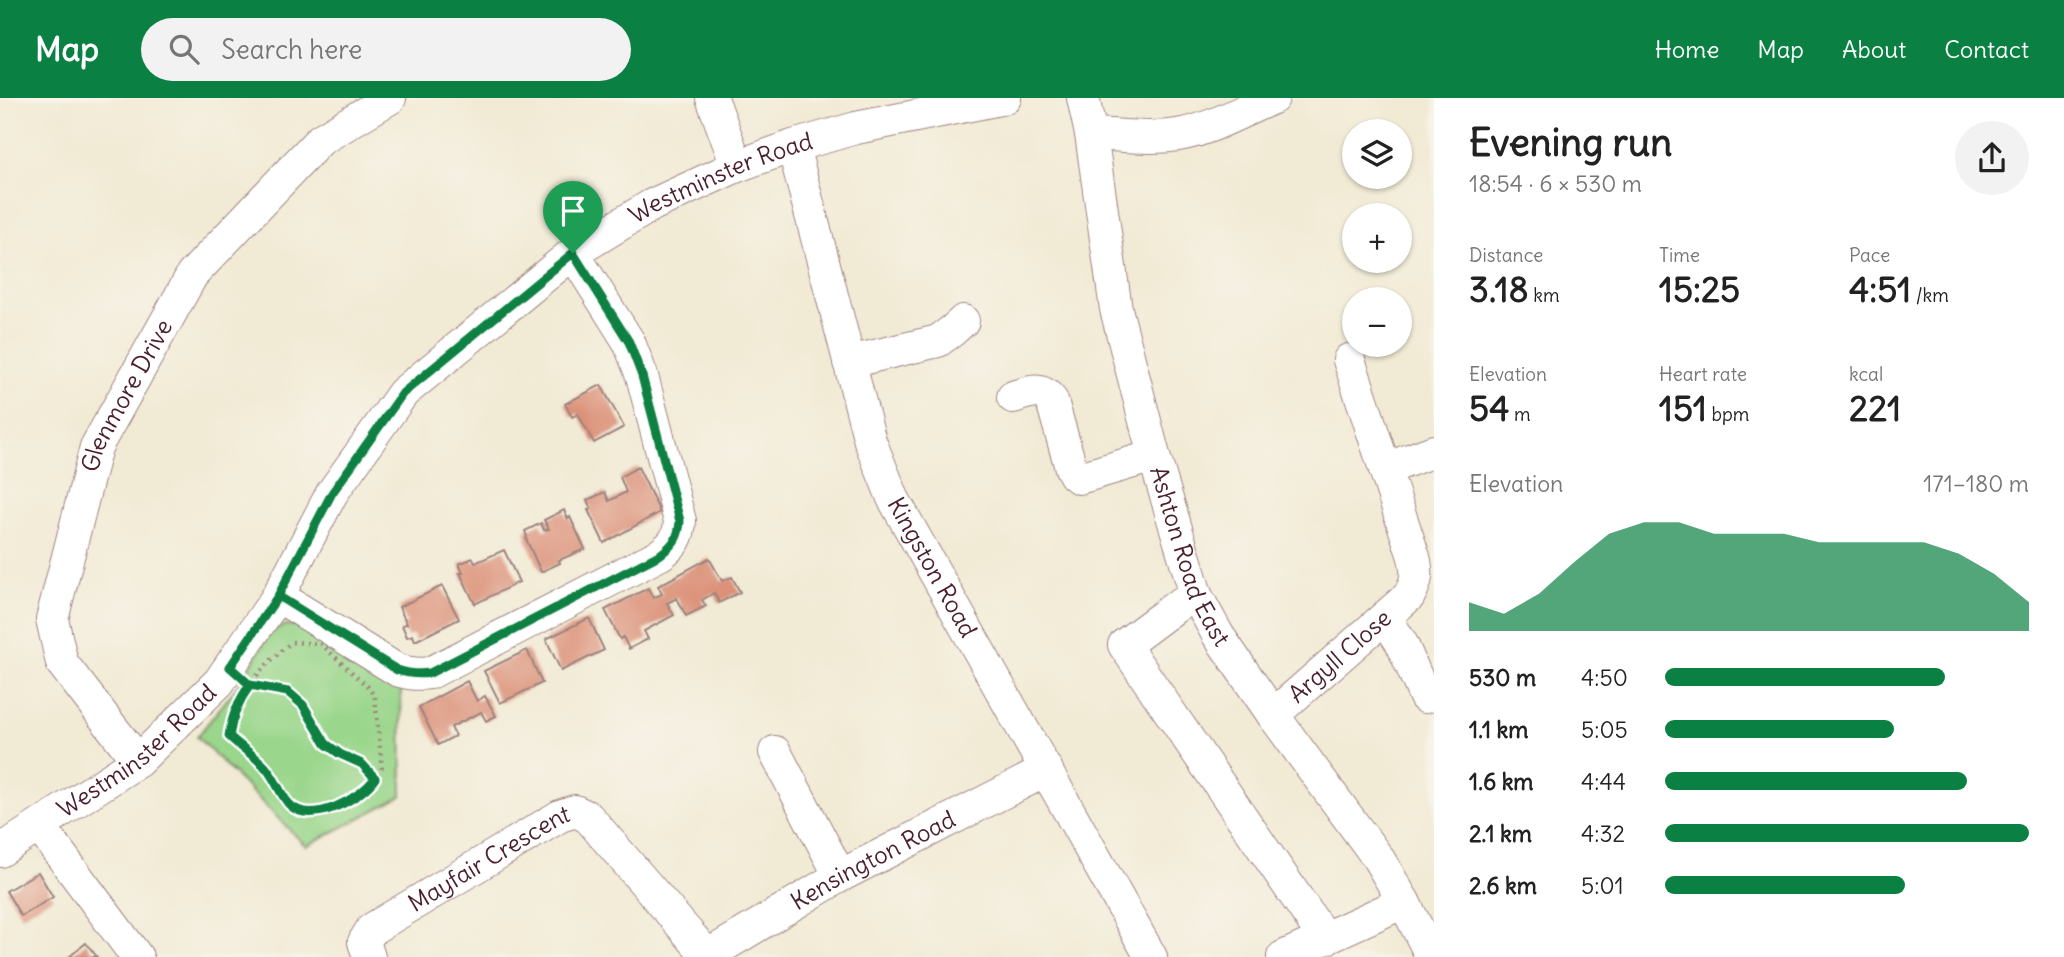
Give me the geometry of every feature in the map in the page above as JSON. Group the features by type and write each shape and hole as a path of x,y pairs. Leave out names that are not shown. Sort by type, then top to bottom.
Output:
{"street":[{"name":"Glenmore Drive","path":"138,761 62,663 52,619 96,447 192,275 320,140 390,98"},
{"path":"712,98 737,166"},
{"name":"Westminster Road","path":"0,851 138,761 219,682 240,676 332,493 403,393 573,253 652,205 737,166 856,128 1004,98"},
{"name":"Ashton Road East","path":"1083,98 1091,134 1116,309 1154,456 1196,595 1218,635 1273,715 1378,858 1432,957"},
{"path":"1091,134 1182,134 1199,130 1222,108 1273,98"},
{"name":"Kingston Road","path":"793,146 870,441 893,498 1151,957"},
{"path":"278,596 397,670 419,675 442,667 661,554 673,545 679,533 680,521 642,376 629,342 573,253"},
{"path":"849,362 938,341 963,321"},
{"name":"Argyll Close","path":"1273,715 1409,596 1417,582 1418,572 1349,360"},
{"path":"1013,397 1037,390 1052,401 1071,468 1079,478 1154,456"},
{"path":"1385,469 1434,451"},
{"path":"1196,595 1124,645 1325,939"},
{"path":"1385,617 1402,644 1425,697"},
{"path":"775,752 840,876"},
{"name":"Kensington Road","path":"706,956 840,876 1047,770"},
{"name":"Mayfair Crescent","path":"369,957 364,942 372,929 560,816 575,811 588,817 706,956"},
{"path":"40,827 137,957"},
{"path":"1283,957 1404,902"}],"path":[{"path":"292,642 321,644 375,696 382,769 370,786 353,799 321,811 304,813 289,805 264,765 229,736 232,719 241,697 240,676 269,661 292,642"},
{"path":"240,676 288,692 303,705 326,744 362,764 375,778"}],"green space":[{"path":"286,625 301,626 401,682 402,796 306,846 197,737 241,682 271,631"}],"building":[{"path":"601,385 624,427 594,443 578,414 572,417 565,404"},
{"path":"638,467 660,512 604,543 588,510 591,509 587,500 605,492 609,501 626,492 620,477"},
{"path":"564,510 585,549 559,560 560,563 541,572 525,531 541,523 544,530 549,529 544,520"},
{"path":"504,550 519,582 475,604 460,573 463,573 459,564 473,558 475,563"},
{"path":"709,558 722,581 732,577 740,592 719,603 714,593 702,600 706,606 686,616 677,598 667,603 674,615 644,631 648,639 629,649 623,637 620,639 605,610 648,588 653,598 662,594 658,586"},
{"path":"442,586 459,619 415,641 413,635 407,637 402,625 407,624 399,607"},
{"path":"589,618 604,650 561,671 546,639"},
{"path":"527,650 542,683 500,703 484,671"},
{"path":"467,681 477,701 485,696 496,716 486,721 481,712 451,727 455,736 438,745 419,707"},
{"path":"38,872 53,897 21,916 6,891"},
{"path":"86,943 97,957 69,957"}],"route":[{"path":"573,253 403,393 332,493 278,596 230,667 250,685 241,697 232,719 229,736 264,765 289,805 304,813 321,811 353,799 370,786 375,778 362,764 326,744 303,705 288,692 250,685 230,667 278,596 397,670 419,675 430,673 661,554 673,545 679,533 680,521 642,376 629,342 573,253"}]}
